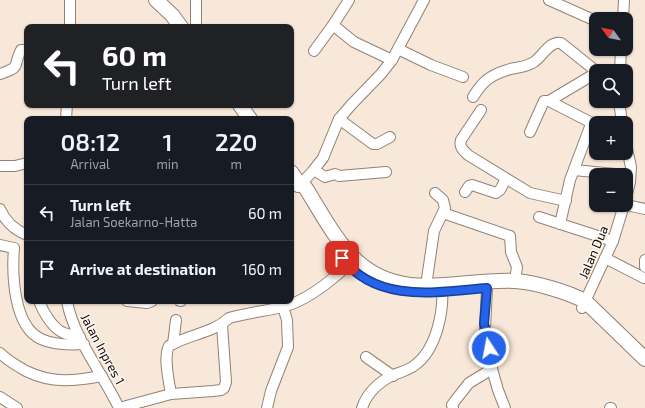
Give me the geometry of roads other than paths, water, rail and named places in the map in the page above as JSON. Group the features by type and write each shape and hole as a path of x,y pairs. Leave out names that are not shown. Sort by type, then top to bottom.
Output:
{"highway":[{"path":"156,0 175,24"},
{"path":"297,181 306,204 348,265 375,284 394,290 413,292 494,286 531,289 572,303 583,304 594,318 645,369"},
{"path":"297,181 347,251 362,266 389,281 442,289"},
{"path":"494,286 515,281 537,284 576,297 645,359"}],"street":[{"path":"70,0 70,24"},
{"path":"196,0 196,24"},
{"path":"314,51 349,0"},
{"path":"297,181 314,170 323,158 339,119 392,60 424,0"},
{"path":"549,0 589,18"},
{"path":"623,12 624,0"},
{"path":"333,25 354,42 392,60"},
{"path":"474,96 486,80 507,70 526,67 536,61 553,44 557,42 589,66"},
{"path":"398,49 431,65 463,77"},
{"path":"0,74 13,69 16,65 20,50 24,50"},
{"path":"530,132 545,100 549,101 589,76"},
{"path":"549,101 590,122 591,124 570,180 560,224"},
{"path":"481,110 461,140 460,144 462,149 468,155 530,193 566,201"},
{"path":"339,119 373,144 377,144 390,138"},
{"path":"0,166 15,166 24,164"},
{"path":"314,170 325,177 335,174 338,176 386,172"},
{"path":"574,170 589,171"},
{"path":"466,192 467,188 472,185 496,193 500,190 506,179"},
{"path":"426,286 434,231 445,208 444,202 440,196 435,193"},
{"path":"633,207 645,209"},
{"path":"0,209 3,216 12,225 24,233"},
{"name":"Jalan Dua","path":"583,304 613,241 623,212"},
{"path":"443,213 510,236 511,252 517,267 515,281"},
{"path":"540,217 613,241"},
{"path":"0,245 14,248 12,265 15,291 22,315 32,332 41,339 66,345 82,340"},
{"path":"605,258 644,278"},
{"path":"645,260 645,267"},
{"path":"294,302 312,293 332,280 348,265"},
{"path":"494,286 484,324 489,340 492,369 505,408"},
{"path":"362,408 367,397 374,388 422,360 431,346 438,325 441,313 442,289"},
{"path":"41,304 48,318 60,331 82,340"},
{"name":"Jalan Inpres 1","path":"68,304 71,316 82,340 119,408"},
{"path":"171,394 167,357 168,346 222,325 229,318 283,307 289,304"},
{"path":"267,408 274,383 288,347 287,320 283,307"},
{"path":"173,344 176,320"},
{"path":"119,408 171,394 213,391 224,388 226,382 222,325"},
{"path":"0,353 19,367 45,379 65,381 102,376"},
{"path":"366,357 393,376"},
{"path":"453,408 452,405 469,383 492,369"},
{"path":"0,397 17,408"}]}
